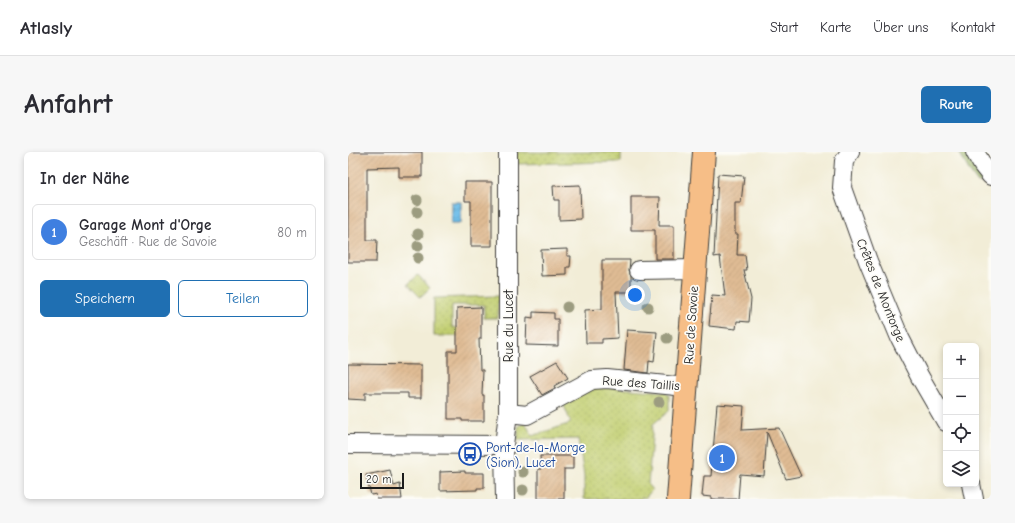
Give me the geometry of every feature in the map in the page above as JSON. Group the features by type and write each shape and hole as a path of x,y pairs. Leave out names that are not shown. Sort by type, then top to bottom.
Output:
{"main road":[{"name":"Rue de Savoie","path":"678,499 704,152"}],"street":[{"name":"Rue du Lucet","path":"505,499 504,446 508,413 508,152"},
{"name":"Crêtes de Montorge","path":"850,152 844,161 842,188 868,261 900,338 943,417"},
{"path":"975,152 991,176"},
{"path":"640,270 695,269"},
{"name":"Rue des Taillis","path":"508,413 527,415 592,380 607,379 686,386"},
{"path":"348,444 504,446"},
{"path":"972,487 974,499"}],"green space":[{"path":"516,152 621,152 621,162 516,164"},
{"path":"959,152 986,152 987,181 978,183"},
{"path":"418,275 430,288 420,297 408,284"},
{"path":"498,296 498,318 484,318 484,305 452,305 452,327 458,328 458,336 434,336 434,298"},
{"path":"593,386 666,392 669,395 669,411 653,424 648,485 652,490 645,498 584,499 584,475 578,439 518,440 518,427 525,422 532,436 571,423 563,403"}],"water":[{"path":"451,202 461,202 461,223 451,223"}],"building":[{"path":"348,152 422,152 422,177 399,177 399,167 367,168 367,240 377,240 376,262 348,262"},
{"path":"718,174 744,176 741,203 735,203 735,234 738,234 737,255 745,255 747,270 744,270 751,299 749,322 737,321 736,329 709,326 712,295 725,296 720,256 714,257"},
{"path":"465,182 492,182 492,246 471,246 471,201 465,201"},
{"path":"580,185 581,219 559,220 559,200 554,200 553,186"},
{"path":"631,197 660,197 659,225 674,225 674,259 655,259 655,230 631,230"},
{"path":"567,249 567,256 571,256 570,267 567,267 567,275 542,276 541,250"},
{"path":"602,260 630,260 629,270 631,276 631,292 616,292 618,338 602,339 602,343 586,343 585,310 602,309"},
{"path":"481,307 481,339 479,339 480,370 483,370 482,395 484,395 484,421 462,421 462,419 448,419 448,351 457,351 457,308"},
{"path":"533,312 554,313 554,319 558,319 558,346 526,345 527,317 533,318"},
{"path":"627,330 657,332 654,362 649,361 648,373 624,370"},
{"path":"557,361 568,378 554,386 555,388 542,395 530,376"},
{"path":"348,364 421,365 421,398 408,398 408,393 365,393 365,400 348,399"},
{"path":"717,404 744,406 742,430 779,428 801,476 786,479 767,432 764,476 740,474 738,499 711,499 711,497 702,496 704,476 711,476"},
{"path":"540,456 573,456 573,469 564,469 564,499 538,499 538,469 541,469"},
{"path":"390,470 394,486 400,484 402,499 377,499 376,494 371,495 366,475"},
{"path":"465,471 465,473 484,473 484,488 477,488 477,490 440,491 440,472"}],"place":[{"name":"Pont-de-la-Morge (Sion), Lucet","path":"470,454"},
{"name":"Garage Mont d'Orge","path":"722,458"}]}
